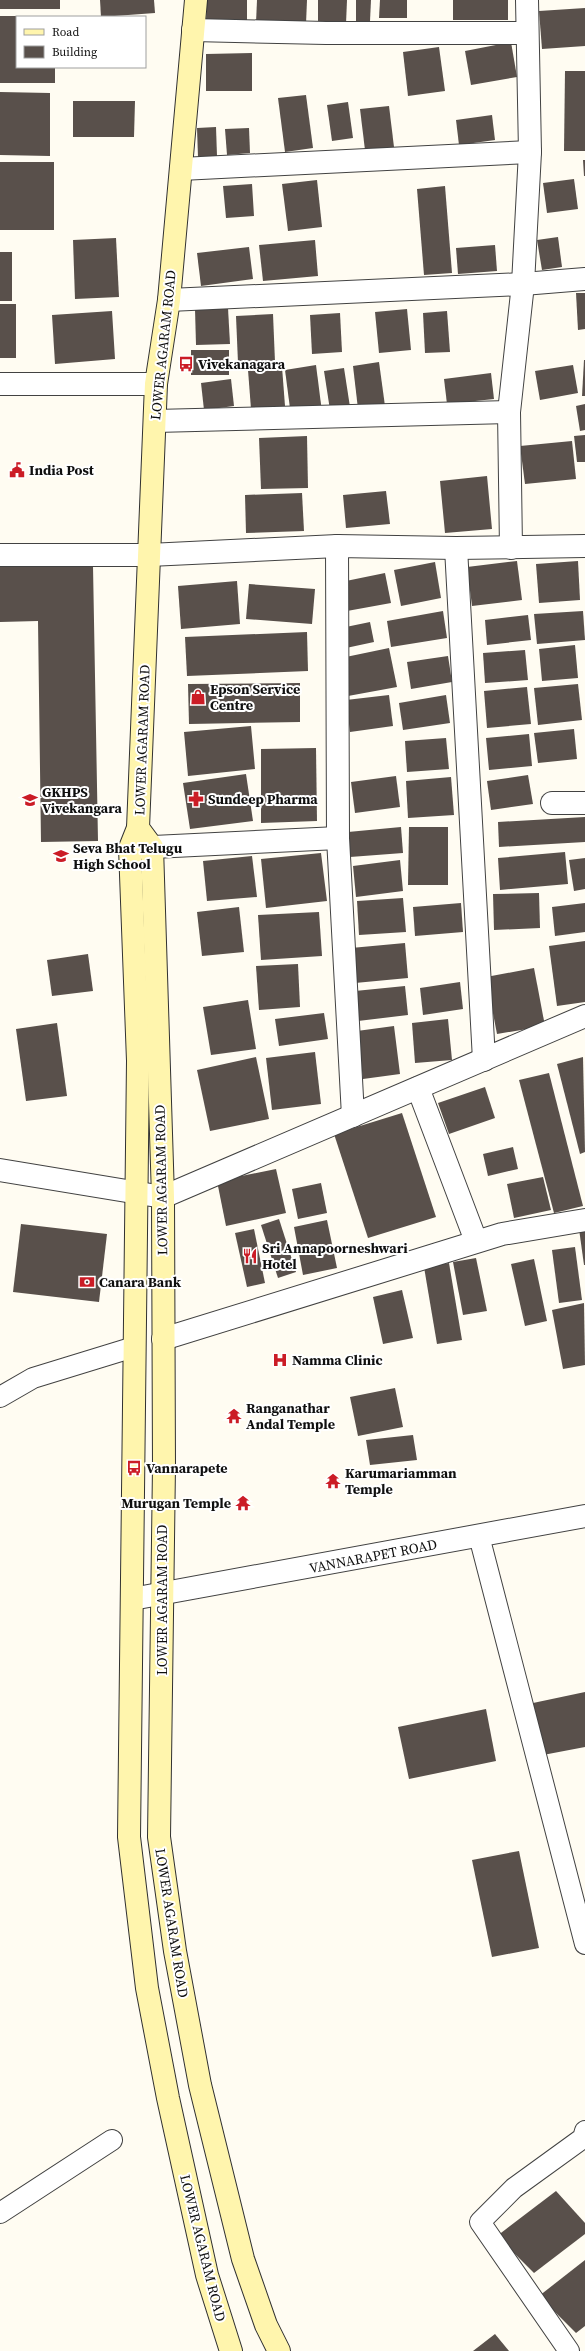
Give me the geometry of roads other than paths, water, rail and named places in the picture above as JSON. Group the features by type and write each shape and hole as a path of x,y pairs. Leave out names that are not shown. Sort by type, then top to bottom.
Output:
{"main road":[{"name":"LOWER AGARAM ROAD","path":"196,0 169,300 156,384 149,555 134,838 138,1061 129,1837 147,1988 168,2098 207,2275 231,2351"},
{"name":"LOWER AGARAM ROAD","path":"134,838 152,848 163,1197 164,1466 161,1596 162,1691 159,1837 175,1951 200,2085 243,2259 266,2325 279,2351"}],"street":[{"path":"512,548 509,412 523,284 530,152 527,0"},
{"path":"193,30 326,33 527,33"},
{"path":"181,169 530,152"},
{"path":"169,300 523,284 585,279"},
{"path":"0,384 156,384"},
{"path":"155,421 509,412"},
{"path":"0,555 149,555 337,546 512,548 585,546"},
{"path":"337,546 338,838 353,1116"},
{"path":"456,548 484,1060"},
{"path":"552,803 585,803"},
{"path":"152,848 338,838"},
{"path":"0,1170 163,1197 585,1016"},
{"path":"418,1088 476,1241"},
{"path":"164,1339 476,1241 502,1234 585,1220"},
{"name":"VANNARAPET ROAD","path":"132,1599 161,1596 585,1516"}],"lane":[{"path":"0,1397 33,1378 134,1347"},
{"path":"479,1536 585,1944"},
{"path":"568,2351 480,2222 514,2188 584,2136"},
{"path":"0,2213 112,2140"}],"place":[{"name":"Vivekanagara","path":"186,364"},
{"name":"India Post","path":"17,470"},
{"name":"Epson Service Centre","path":"198,697"},
{"name":"Sundeep Pharma","path":"196,799"},
{"name":"GKHPS Vivekangara","path":"30,800"},
{"name":"Seva Bhat Telugu High School","path":"61,856"},
{"name":"Sri Annapoorneshwari Hotel","path":"250,1256"},
{"name":"Canara Bank","path":"87,1282"},
{"name":"Namma Clinic","path":"280,1360"},
{"name":"Ranganathar Andal Temple","path":"234,1416"},
{"name":"Vannarapete","path":"134,1468"},
{"name":"Karumariamman Temple","path":"333,1481"},
{"name":"Murugan Temple","path":"243,1503"}]}
